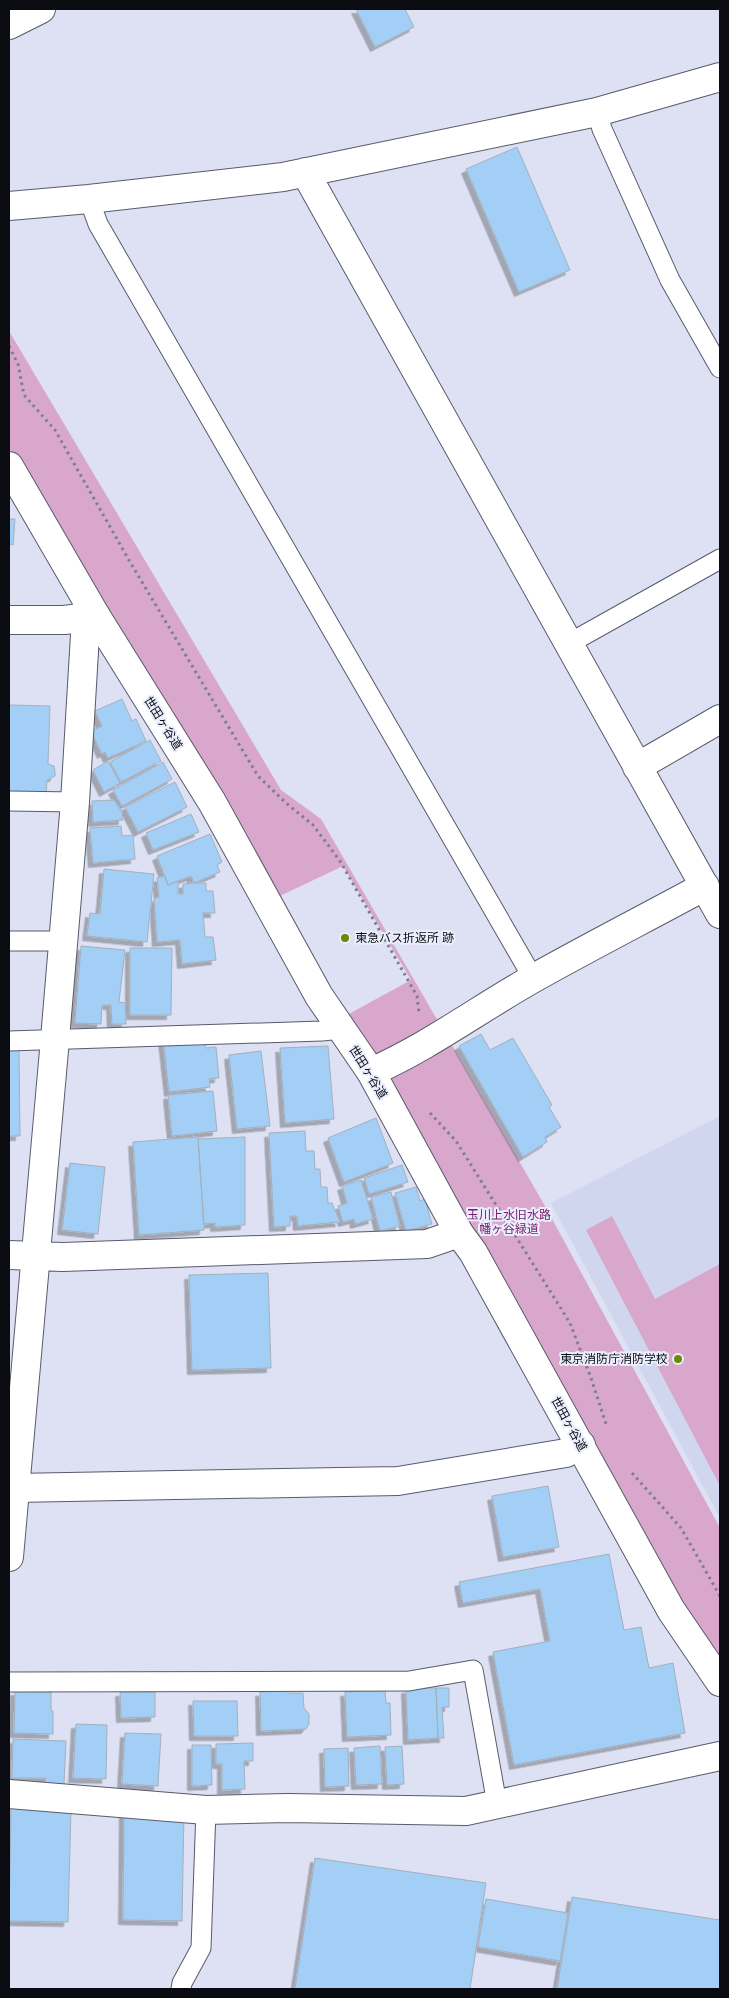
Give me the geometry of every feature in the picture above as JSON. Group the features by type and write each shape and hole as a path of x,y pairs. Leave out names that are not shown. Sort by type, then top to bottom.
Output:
{"street":[{"path":"9,24 41,9"},
{"path":"9,206 283,177 597,112 720,77"},
{"path":"305,172 720,914"},
{"name":"世田ヶ谷道","path":"9,466 96,616 212,802 320,996 371,1072 459,1233 473,1252 581,1445 671,1610 720,1682"},
{"path":"9,620 64,620 96,616"},
{"path":"9,1557 75,802 85,635 96,616"},
{"path":"637,766 720,720"},
{"path":"371,1072 394,1062 438,1037 533,978 705,886"},
{"path":"9,1255 36,1254 63,1257 427,1244 459,1233"},
{"path":"14,1488 398,1481 566,1454 581,1445"},
{"path":"9,1794 206,1810 466,1810 720,1756"}],"lane":[{"path":"597,112 602,130 670,280 720,368"},
{"path":"89,199 98,224 533,978"},
{"path":"568,644 720,559"},
{"path":"9,801 75,802"},
{"path":"9,941 63,941"},
{"path":"9,1041 341,1029"},
{"path":"9,1682 409,1681 473,1670 497,1804"},
{"path":"181,1989 182,1983 201,1948 206,1810"}],"path":[{"path":"9,346 18,364 24,396 55,430 130,562 258,776 286,803 313,825 340,861 417,996 420,1018"},
{"path":"424,1107 456,1141 570,1323 591,1378 609,1435"},
{"path":"628,1469 681,1528 720,1596"}],"shaded area":[{"name":"東京消防庁消防学校","path":"720,1116 720,1518 551,1203"}],"green space":[{"name":"玉川上水旧水路 幡ヶ谷緑道","path":"9,331 281,790 321,819 545,1206 720,1528 720,1662 695,1629 347,1015 411,980 343,866 280,896 230,810 9,453"},
{"path":"612,1216 655,1299 720,1264 720,1486 586,1230"}],"building":[{"path":"356,9 405,9 414,27 375,47"},
{"path":"517,147 570,270 519,292 466,169"},
{"path":"9,519 15,519 13,545 9,544"},
{"path":"122,699 132,721 136,719 146,741 108,758 105,752 102,754 91,731 102,726 95,711"},
{"path":"9,705 50,706 48,764 54,766 55,776 47,780 46,794 9,792"},
{"path":"150,740 161,761 121,782 110,762"},
{"path":"108,761 120,783 104,792 93,770"},
{"path":"163,762 172,779 122,806 113,790"},
{"path":"175,782 187,807 138,832 125,807"},
{"path":"114,800 122,812 123,820 93,822 92,801"},
{"path":"191,814 199,832 153,850 146,833"},
{"path":"121,826 122,836 133,835 135,859 93,863 90,828"},
{"path":"210,834 222,862 217,865 220,872 194,883 191,876 168,885 157,856"},
{"path":"104,869 154,874 147,942 87,936 90,913 100,914"},
{"path":"165,876 168,885 178,881 178,894 183,894 183,884 194,883 206,883 206,891 213,891 215,913 203,913 205,937 213,937 216,960 182,964 180,940 157,942 154,898 159,897 157,878"},
{"path":"81,946 125,950 119,1002 125,1003 126,1024 112,1024 111,1005 102,1005 101,1024 75,1023"},
{"path":"130,948 172,948 171,1015 130,1015"},
{"path":"481,1034 490,1050 513,1038 552,1105 549,1107 561,1127 545,1137 547,1142 523,1157 459,1046"},
{"path":"163,1039 204,1040 206,1048 216,1047 219,1078 209,1079 210,1087 169,1092"},
{"path":"328,1046 334,1119 285,1123 280,1048"},
{"path":"9,1050 19,1050 20,1136 9,1136"},
{"path":"261,1051 270,1126 237,1129 229,1055"},
{"path":"213,1091 217,1131 172,1136 168,1095"},
{"path":"376,1118 393,1163 344,1182 328,1138"},
{"path":"305,1131 306,1151 314,1151 315,1169 320,1169 321,1187 327,1187 328,1203 332,1203 340,1222 298,1226 297,1216 290,1216 290,1226 274,1227 269,1133"},
{"path":"198,1137 204,1230 139,1235 133,1142"},
{"path":"245,1137 245,1225 215,1227 215,1223 204,1224 198,1139"},
{"path":"70,1163 105,1167 98,1234 62,1230"},
{"path":"402,1165 408,1182 369,1194 364,1178"},
{"path":"361,1180 373,1219 355,1224 354,1219 343,1222 338,1206 347,1203 342,1186"},
{"path":"416,1187 420,1201 425,1199 432,1224 406,1231 395,1193"},
{"path":"391,1192 400,1226 380,1231 371,1197"},
{"path":"268,1273 271,1368 192,1370 189,1275"},
{"path":"548,1486 559,1547 503,1557 492,1496"},
{"path":"609,1554 624,1630 641,1627 649,1668 673,1663 685,1733 514,1765 493,1652 550,1641 540,1589 463,1603 459,1582"},
{"path":"436,1688 438,1738 408,1740 406,1689"},
{"path":"436,1688 449,1688 449,1707 442,1707 444,1738 438,1738"},
{"path":"385,1690 386,1703 390,1703 391,1735 347,1737 345,1692"},
{"path":"15,1691 51,1692 53,1734 14,1733"},
{"path":"288,1691 288,1693 303,1693 304,1708 309,1714 309,1724 306,1729 261,1731 260,1692"},
{"path":"120,1692 155,1692 155,1717 121,1718"},
{"path":"193,1701 237,1701 238,1736 194,1736"},
{"path":"76,1724 107,1725 106,1779 73,1778"},
{"path":"125,1733 161,1734 158,1786 122,1784"},
{"path":"13,1739 66,1741 64,1784 45,1783 46,1778 12,1778"},
{"path":"253,1743 253,1761 244,1761 245,1789 222,1790 222,1764 216,1764 216,1744"},
{"path":"192,1745 211,1745 212,1785 192,1786"},
{"path":"380,1746 382,1784 356,1785 354,1748"},
{"path":"402,1746 404,1784 387,1785 385,1747"},
{"path":"348,1748 349,1786 325,1787 324,1749"},
{"path":"11,1806 71,1808 68,1922 9,1921"},
{"path":"124,1811 184,1812 182,1921 123,1920"},
{"path":"315,1858 486,1883 470,1989 295,1989"},
{"path":"572,1897 720,1920 720,1989 557,1989"},
{"path":"486,1899 568,1913 560,1961 478,1947"}],"place":[{"name":"東急バス折返所 跡","path":"345,938"},
{"name":"東京消防庁消防学校","path":"678,1359"}]}
